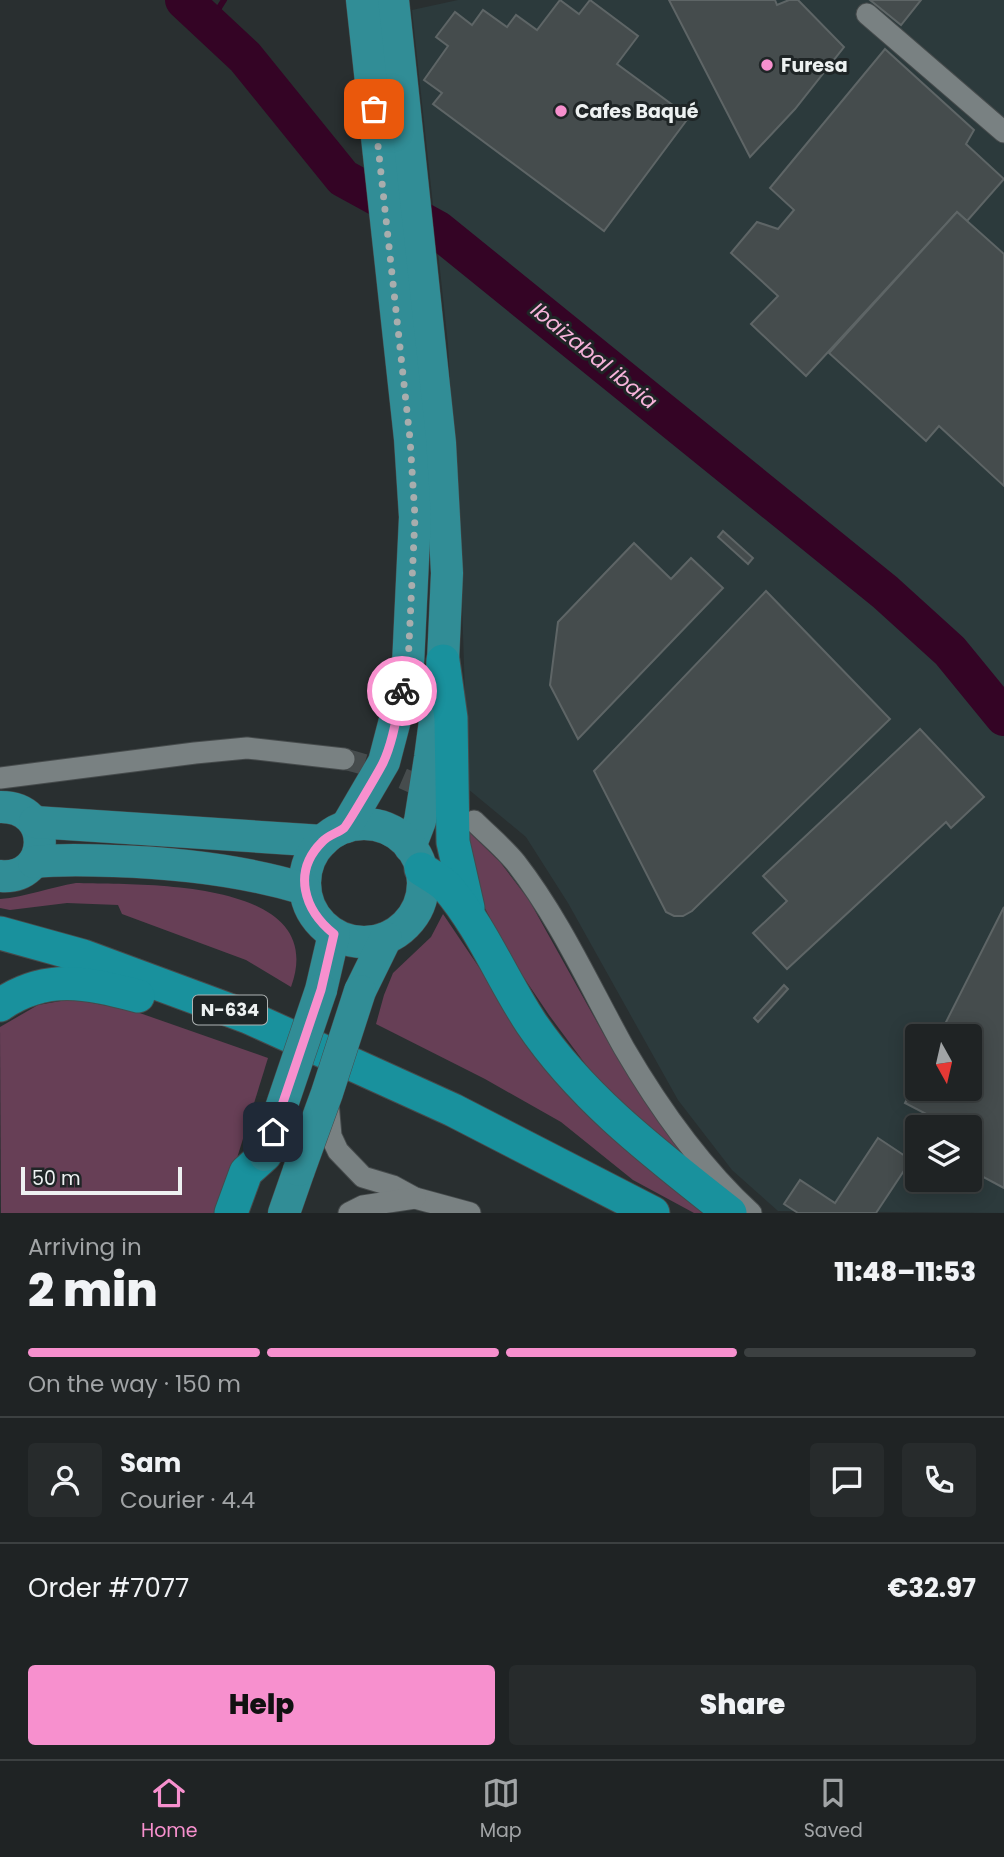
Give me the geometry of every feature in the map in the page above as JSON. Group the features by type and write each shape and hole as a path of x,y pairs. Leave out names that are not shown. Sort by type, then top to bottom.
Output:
{"highway":[{"path":"443,661 451,718 453,842 471,920"},
{"path":"416,858 445,885 471,920 531,1024 584,1089 641,1143 730,1213"},
{"name":"N-634","path":"0,933 83,956 248,1017 453,1110 653,1213"},
{"path":"0,1004 21,990 55,984 94,985 150,999 365,1086 453,1110"},
{"path":"231,1213 246,1172 265,1155"}],"main road":[{"path":"362,0 419,382 440,443 447,573 443,661 416,858 423,886 420,903 406,924 386,938 368,943 350,941 319,923 309,907 305,889 306,872 312,855 334,834 384,762 408,665 419,382 393,0"},
{"path":"0,807 19,810 35,822 334,834 363,824 381,827 397,835 416,858"},
{"path":"34,862 41,842 35,822"},
{"path":"0,876 17,875 34,862 59,859 153,862 234,871 305,889"},
{"path":"245,1213 321,990 334,934"},
{"path":"284,1213 360,992 386,938"}],"street":[{"path":"867,15 1004,132"},
{"path":"0,778 247,748 344,759"},
{"path":"474,821 514,860 553,916 624,1048 668,1118 722,1186 751,1213"},
{"path":"327,1093 331,1136 338,1152 363,1177 393,1186 415,1198 470,1213"},
{"path":"349,1213 363,1206 415,1198"}],"shaded area":[{"path":"458,0 1004,0 1004,1213 778,1211 732,1170 678,1100 568,903 526,837 468,789 462,602 448,344 412,10"},
{"path":"465,828 500,862 529,900 603,1033 642,1096 697,1172 635,1118 589,1069 549,1015 512,960 477,893"},
{"path":"76,883 182,888 222,894 257,906 283,925 296,951 291,987 246,960 122,914 118,905 67,903 10,910 0,908 0,899"},
{"path":"443,914 501,1000 708,1213 694,1213 633,1180 561,1122 485,1079 376,1024 393,973 431,937"},
{"path":"72,999 134,1011 268,1058 220,1213 1,1213 0,1027 38,1005"}],"building":[{"name":"Cafes Baqué","path":"560,0 579,14 590,0 638,36 617,64 689,117 604,231 433,104 442,93 424,80 448,46 436,37 455,12 472,25 483,10 507,27 516,15 537,30"},
{"name":"Furesa","path":"669,0 775,0 777,5 798,0 844,47 795,109 750,157"},
{"path":"870,0 921,0 901,25"},
{"path":"885,49 974,130 966,144 1004,179 967,221 957,212 806,376 751,324 778,296 731,253 757,222 778,229 794,210 770,188"},
{"path":"957,212 1004,254 1004,486 939,426 926,441 829,353"},
{"path":"723,531 753,558 748,564 718,537"},
{"path":"634,543 671,579 691,558 723,588 578,739 550,685 558,622"},
{"path":"766,591 890,719 692,911 683,916 674,916 666,912 594,771"},
{"path":"920,729 984,797 951,828 946,822 787,969 753,933 787,901 763,876"},
{"path":"1004,907 1004,1188 982,1176 982,1115 928,1115 905,1103 982,1101 982,1024 945,1024"},
{"path":"784,985 788,989 758,1022 754,1018"},
{"path":"878,1138 905,1156 905,1169 876,1213 798,1213 784,1204 800,1180 835,1203"}],"waterway":[{"name":"Ibaizabal ibaia","path":"184,0 245,57 343,178 438,230 885,592 950,651 1004,717"},
{"path":"210,22 224,0"}],"tunnel":[{"path":"344,759 391,774 435,794"}],"way so far":[{"path":"374,109 410,439 415,517 408,665 402,691"}],"place":[{"name":"Furesa","path":"767,65"},
{"name":"Cafes Baqué","path":"561,111"}],"route":[{"path":"273,1132 321,990 334,934 319,923 309,907 305,889 306,872 312,855 323,841 345,827 384,762 402,691"}]}
